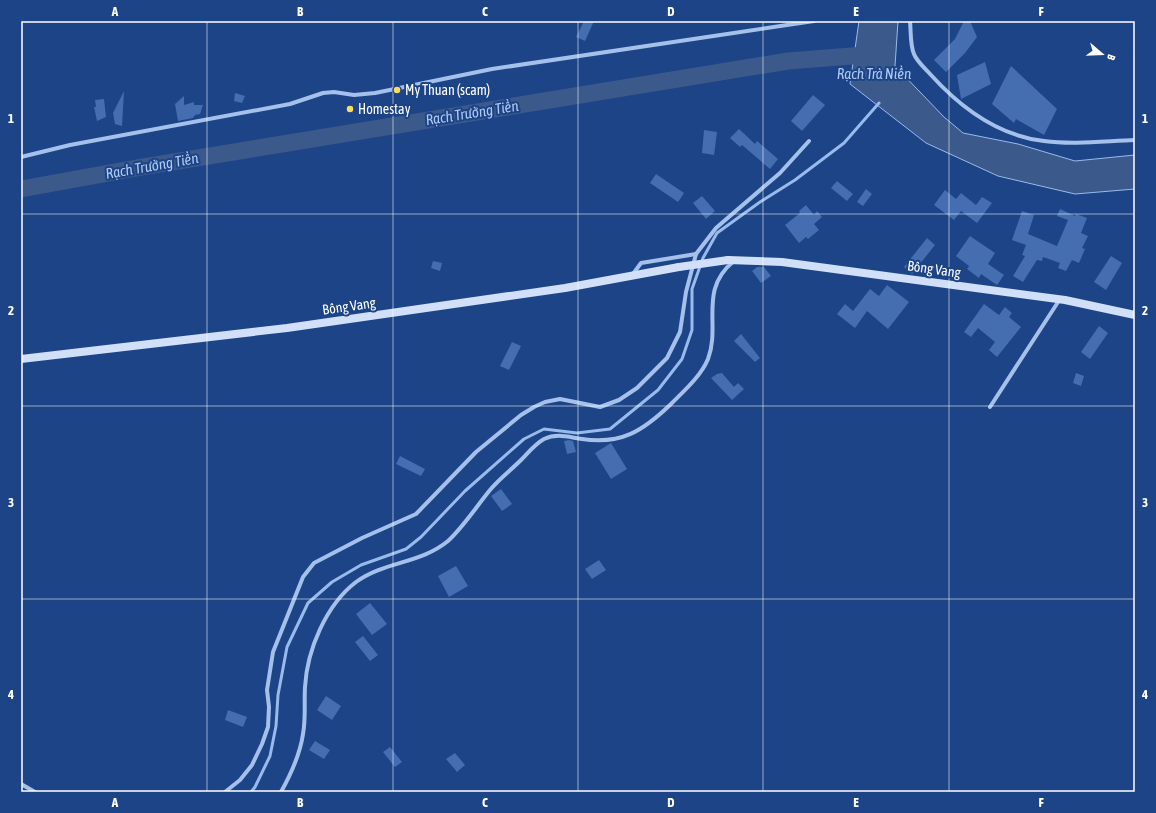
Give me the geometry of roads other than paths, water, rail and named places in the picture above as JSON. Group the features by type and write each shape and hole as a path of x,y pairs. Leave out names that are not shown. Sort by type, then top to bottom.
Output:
{"street":[{"path":"21,156 70,145 290,104 323,93 334,92 354,95 376,93 492,69 814,21"},
{"path":"910,21 914,54 942,88 963,107 986,121 1011,134 1044,141 1092,142 1135,140"},
{"path":"225,792 240,780 252,765 262,744 268,727 269,707 267,690 273,652 303,577 314,563 362,538 416,514 476,452 521,415 534,407 545,402 560,400 600,407 619,400 637,388 667,358 680,332 686,292 696,254 716,228 780,173 809,141"},
{"path":"632,274 642,263 696,254"},
{"path":"282,792 292,773 303,734 306,712 305,689 307,669 313,648 322,626 337,601 356,582 375,571 431,553 447,541 463,525 491,489 532,448 544,440 565,435 595,441 619,440 635,433 653,419 700,373 708,358 716,284 724,268 732,260"},
{"name":"Bông Vang","path":"21,359 287,328 565,288 632,274 732,260 782,262 1060,299 1135,315"},
{"path":"990,407 1060,299"},
{"path":"21,784 35,792"}],"water":[{"name":"Rạch Trà Niền","path":"859,21 898,21 895,66 944,117 963,133 1018,144 1075,161 1135,155 1135,189 1075,194 998,176 926,143 850,84"}],"waterway":[{"name":"Rạch Trường Tiền","path":"21,189 142,167 788,61 877,54"},
{"path":"251,792 255,787 270,756 276,726 278,695 287,647 308,603 332,582 361,565 406,549 421,537 465,491 524,439 544,429 577,433 610,429 658,390 682,359 692,330 692,289 703,258 717,233 760,202 795,180 844,143 879,103"}],"place":[{"name":"My Thuan (scam)","path":"397,90"},
{"name":"Homestay","path":"350,109"}]}
